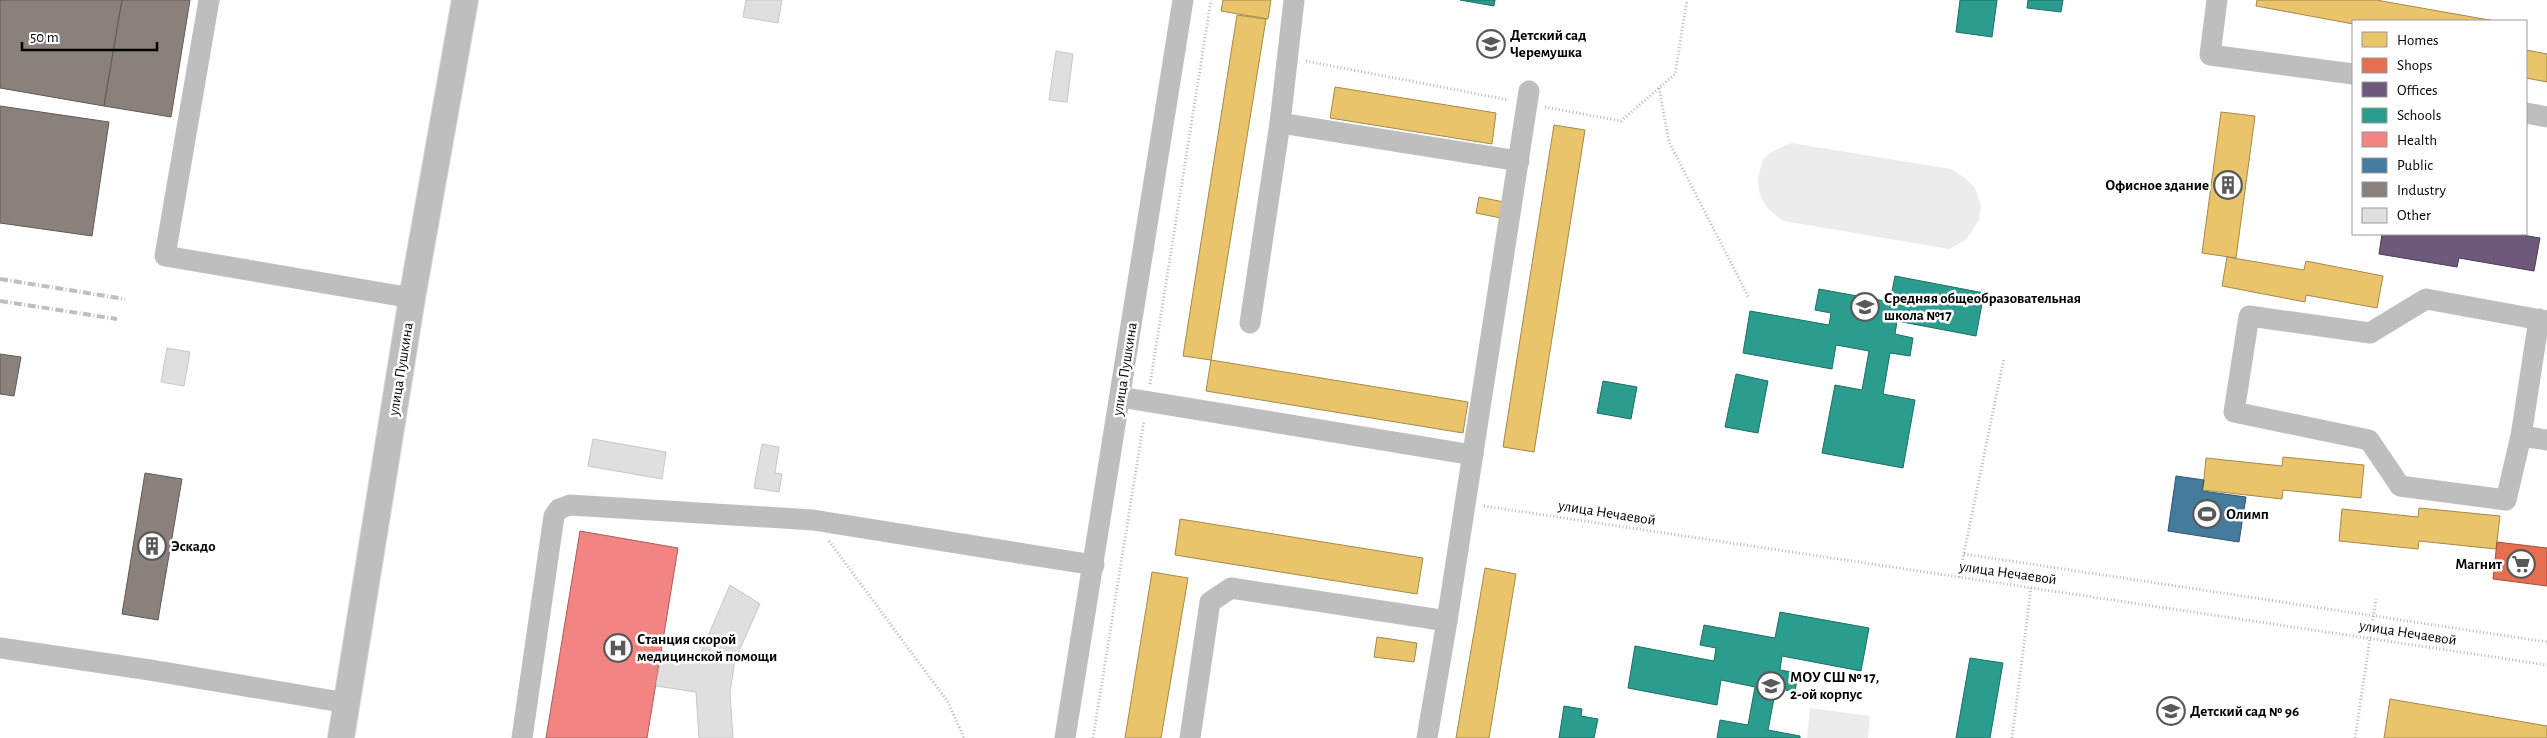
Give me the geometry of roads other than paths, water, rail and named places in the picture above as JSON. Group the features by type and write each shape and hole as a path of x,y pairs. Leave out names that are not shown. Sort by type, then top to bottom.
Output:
{"main road":[{"name":"улица Пушкина","path":"341,738 412,298 465,0"}],"street":[{"path":"209,0 166,256 412,298"},
{"name":"улица Пушкина","path":"1064,738 1094,565 1183,0"},
{"path":"1250,323 1280,123 1294,0"},
{"path":"2217,0 2210,55 2352,74"},
{"path":"1427,738 1447,621 1529,91"},
{"path":"2527,113 2547,117"},
{"path":"1280,123 1519,161"},
{"path":"2426,299 2543,320 2521,436 2506,500 2400,486 2370,440 2234,412 2249,316 2370,333 2426,299"},
{"path":"1120,397 1473,455"},
{"path":"2521,436 2547,440"},
{"path":"522,738 554,516 559,509 570,505 813,520 1094,565"},
{"path":"1190,738 1210,602 1231,588 1447,621"},
{"path":"0,648 150,670 346,703"}],"railway":[{"path":"0,279 125,299"},
{"path":"0,301 117,319"}],"place":[{"name":"Детский сад Черемушка","path":"1491,44"},
{"name":"Офисное здание","path":"2228,185"},
{"name":"Средняя общеобразовательная школа №17","path":"1865,307"},
{"name":"Олимп","path":"2207,514"},
{"name":"Эскадо","path":"152,546"},
{"name":"Магнит","path":"2521,564"},
{"name":"Станция скорой медицинской помощи","path":"618,648"},
{"name":"МОУ СШ № 17, 2-ой корпус","path":"1771,686"},
{"name":"Детский сад № 96","path":"2171,711"}]}
